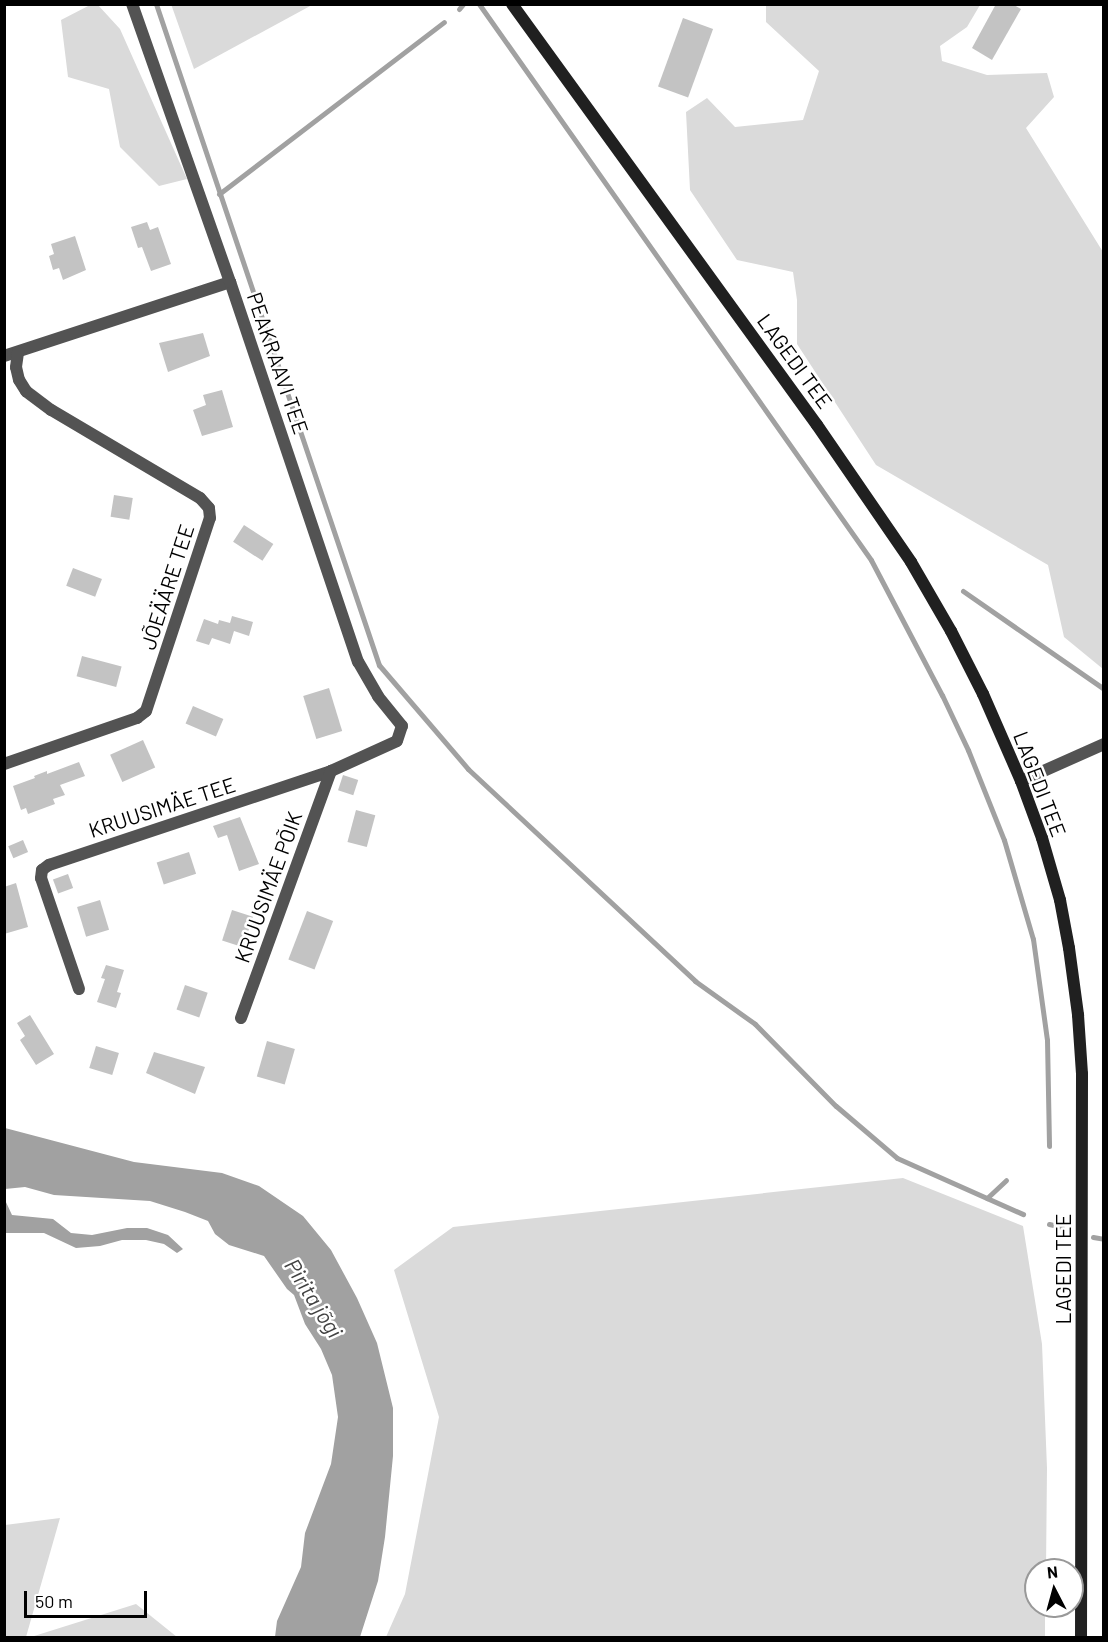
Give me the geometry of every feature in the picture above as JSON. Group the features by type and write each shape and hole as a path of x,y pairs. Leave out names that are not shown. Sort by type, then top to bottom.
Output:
{"street":[{"name":"PEAKRAAVI TEE","path":"132,4 230,282 358,662 378,696 402,726"},
{"name":"LAGEDI TEE","path":"512,4 805,408 910,562 951,631 983,694 1021,781 1060,900 1078,1015 1082,1074 1083,1228 1081,1638"},
{"path":"4,356 230,282"},
{"name":"JÕEÄÄRE TEE","path":"4,764 137,718 146,711 210,518 209,508 200,498 51,410 26,392 19,380 16,367 18,352"},
{"name":"KRUUSIMÄE TEE","path":"79,989 41,878 42,870 49,865 332,771 396,741 402,726"},
{"path":"1021,781 1104,744"},
{"name":"KRUUSIMÄE PÕIK","path":"241,1018 332,771"}],"shaded area":[{"path":"171,4 312,4 312,5 194,69"},
{"path":"90,5 98,5 120,29 187,179 159,186 120,147 109,89 68,77 61,20"},
{"path":"766,5 980,5 967,27 940,46 942,61 987,75 1047,73 1054,97 1026,128 1103,252 1103,669 1064,637 1048,565 876,465 797,344 797,300 793,272 737,260 690,190 686,112 707,98 735,127 803,120 819,71 766,22"},
{"path":"903,1178 1023,1226 1042,1344 1047,1468 1046,1558 1024,1558 1024,1618 1045,1618 1045,1637 386,1637 405,1594 439,1417 394,1270 453,1227"},
{"path":"60,1518 26,1637 5,1637 5,1525"},
{"path":"136,1604 177,1637 31,1637"}],"water":[{"name":"Pirita jõgi","path":"5,1128 134,1162 222,1173 259,1186 303,1216 331,1250 357,1298 377,1343 393,1408 393,1456 385,1537 378,1581 360,1637 275,1637 277,1621 301,1567 305,1533 331,1464 338,1417 332,1375 321,1349 305,1324 294,1295 287,1289 264,1256 229,1245 215,1234 208,1221 185,1212 150,1201 54,1195 25,1187 5,1189"},
{"path":"5,1200 12,1215 53,1219 71,1233 92,1235 127,1228 147,1228 168,1235 183,1249 177,1253 164,1244 146,1240 122,1240 100,1246 76,1248 44,1233 5,1233"}],"building":[{"path":"996,4 1012,4 1021,9 992,60 972,48"},
{"path":"683,18 713,29 688,98 658,87"},
{"path":"147,222 150,230 158,227 171,264 151,271 142,247 138,248 131,227"},
{"path":"75,236 86,270 63,280 59,268 53,270 49,256 54,254 51,244"},
{"path":"203,333 210,356 168,372 159,343"},
{"path":"222,390 233,427 202,436 193,410 206,405 203,395"},
{"path":"114,495 133,498 129,520 111,517"},
{"path":"244,525 273,544 262,561 233,542"},
{"path":"73,568 102,579 95,597 66,586"},
{"path":"232,616 253,622 249,636 234,631 230,644 212,638 209,645 196,641 204,619 218,624 219,620 230,623"},
{"path":"82,656 122,667 116,687 77,676"},
{"path":"329,688 342,731 316,739 303,696"},
{"path":"193,706 223,719 216,736 186,723"},
{"path":"143,740 155,767 122,782 110,755"},
{"path":"79,762 85,776 60,785 65,795 53,799 55,804 28,814 26,808 21,810 13,786 47,771 47,774"},
{"path":"343,775 358,780 353,795 338,790"},
{"path":"356,810 375,815 367,847 347,842"},
{"path":"240,817 259,864 239,871 227,835 218,838 213,826"},
{"path":"23,840 28,852 13,858 8,846"},
{"path":"189,852 196,874 164,884 157,863"},
{"path":"68,874 73,888 58,894 53,879"},
{"path":"16,883 28,927 4,934 4,887"},
{"path":"100,900 109,930 86,937 77,907"},
{"path":"232,910 253,917 243,947 222,940"},
{"path":"307,911 333,921 315,970 288,960"},
{"path":"106,965 124,970 117,992 121,993 116,1008 97,1002 105,979 101,978"},
{"path":"185,985 208,993 199,1017 177,1010"},
{"path":"30,1015 54,1054 36,1065 20,1040 25,1036 17,1023"},
{"path":"267,1041 295,1049 285,1085 257,1077"},
{"path":"96,1046 119,1053 112,1075 89,1068"},
{"path":"154,1052 205,1067 195,1094 146,1073"}],"waterway":[{"path":"156,4 379,665 468,769 695,981 755,1024 836,1106 897,1158 1023,1214"},
{"path":"459,9 463,4"},
{"path":"479,4 871,560 942,695 968,750 1004,840 1033,939 1047,1040 1049,1146"},
{"path":"219,194 444,22"},
{"path":"963,591 1104,689"},
{"path":"987,1198 1006,1180"},
{"path":"1049,1224 1062,1227"},
{"path":"1093,1237 1104,1239"}]}
